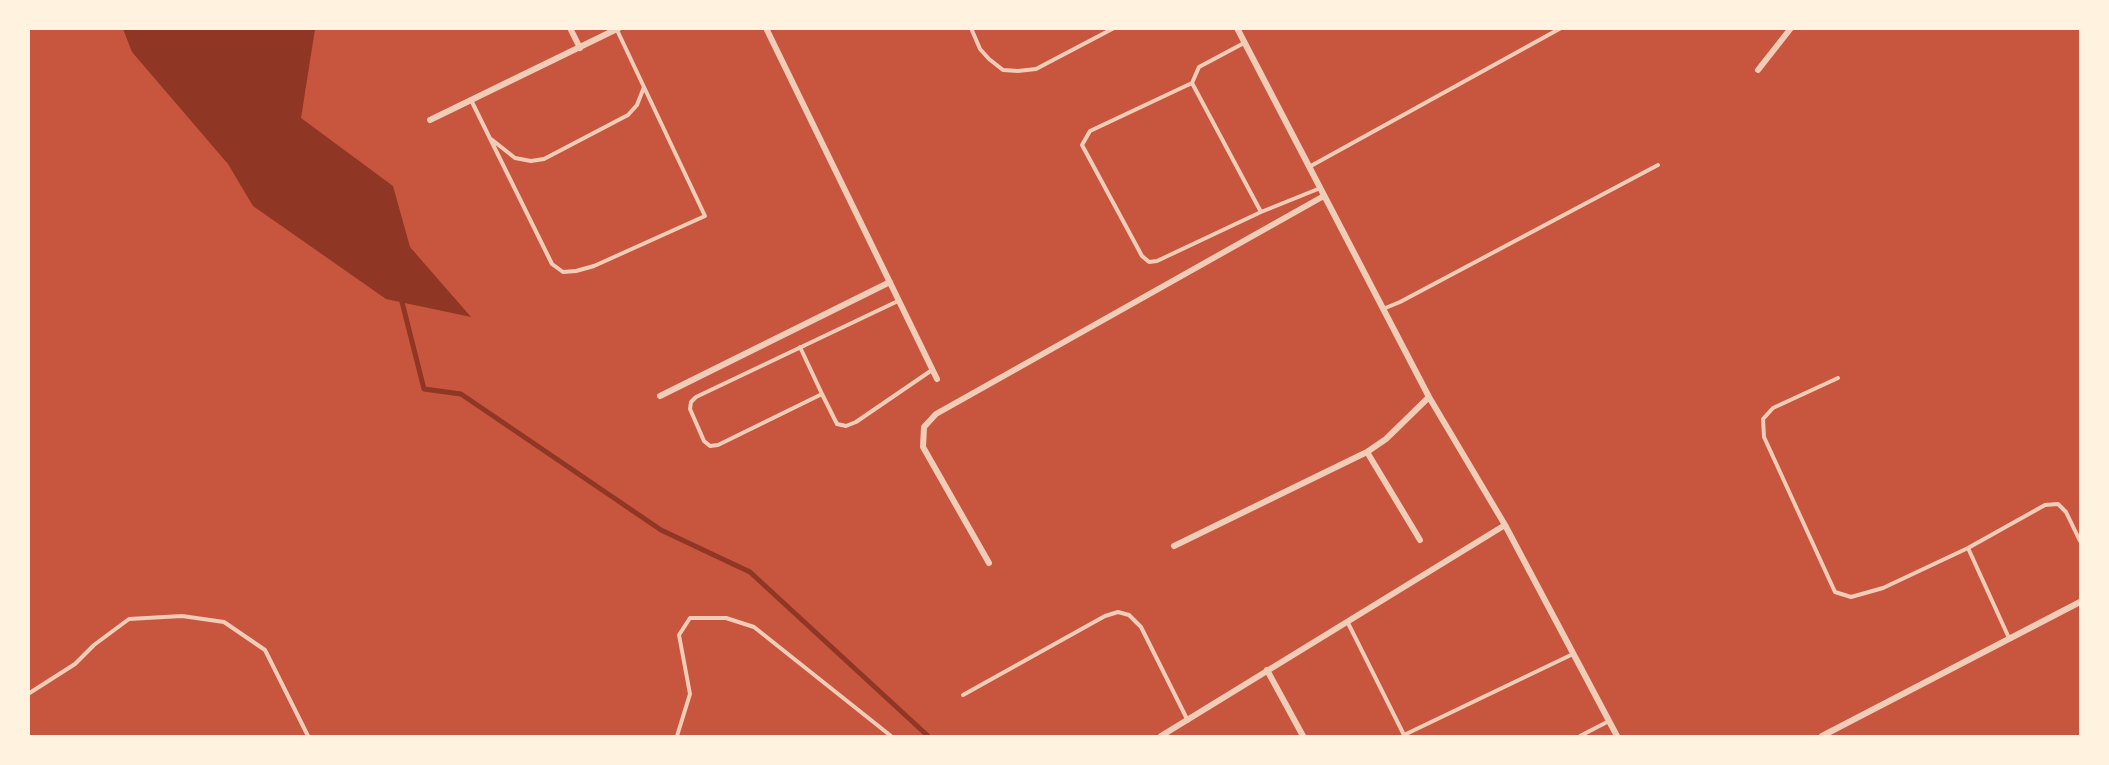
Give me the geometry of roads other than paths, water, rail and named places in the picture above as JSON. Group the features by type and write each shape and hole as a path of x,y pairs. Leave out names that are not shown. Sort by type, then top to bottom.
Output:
{"street":[{"path":"570,28 580,48"},
{"path":"766,28 937,379"},
{"path":"1237,28 1322,197 1429,397 1505,525 1617,736"},
{"path":"1758,70 1791,28"},
{"path":"430,120 618,29"},
{"path":"989,563 923,447 924,427 936,414 1322,197"},
{"path":"660,396 890,282"},
{"path":"1174,546 1367,452 1386,439 1429,397"},
{"path":"1367,452 1420,540"},
{"path":"1161,736 1189,722 1267,670 1348,623 1505,525"},
{"path":"1822,736 2080,602"},
{"path":"1267,670 1304,736"}],"lane":[{"path":"971,28 980,49 989,59 1003,70 1018,71 1036,69 1114,28"},
{"path":"1308,167 1561,28"},
{"path":"471,100 552,264 562,272 594,266 705,216 618,29"},
{"path":"1244,43 1199,67 1192,83 1090,131 1083,139 1082,145 1136,246 1149,262 1157,261 1261,212 1318,189"},
{"path":"1192,83 1261,212"},
{"path":"490,139 515,158 531,161 544,159 628,115 637,105 644,87"},
{"path":"1382,309 1400,302 1658,165"},
{"path":"822,394 718,445 710,446 704,441 690,409 691,402 696,397 899,300"},
{"path":"800,346 837,424 846,426 856,422 932,370"},
{"path":"1838,378 1773,408 1763,419 1764,437 1835,592 1851,597 1883,588 1968,548 2045,505 2058,504 2066,512 2080,541"},
{"path":"1968,548 2009,638"},
{"path":"963,695 1105,616 1118,612 1129,615 1140,627 1189,722"},
{"path":"28,694 75,664 94,645 129,619 182,616 224,622 265,650 308,736"},
{"path":"678,736 690,694 679,635 690,618 726,618 754,627 891,736"},
{"path":"1348,623 1404,736 1573,654"},
{"path":"1580,736 1609,721"}],"waterway":[{"path":"402,302 424,389 461,394 661,530 750,572 928,736"}]}
